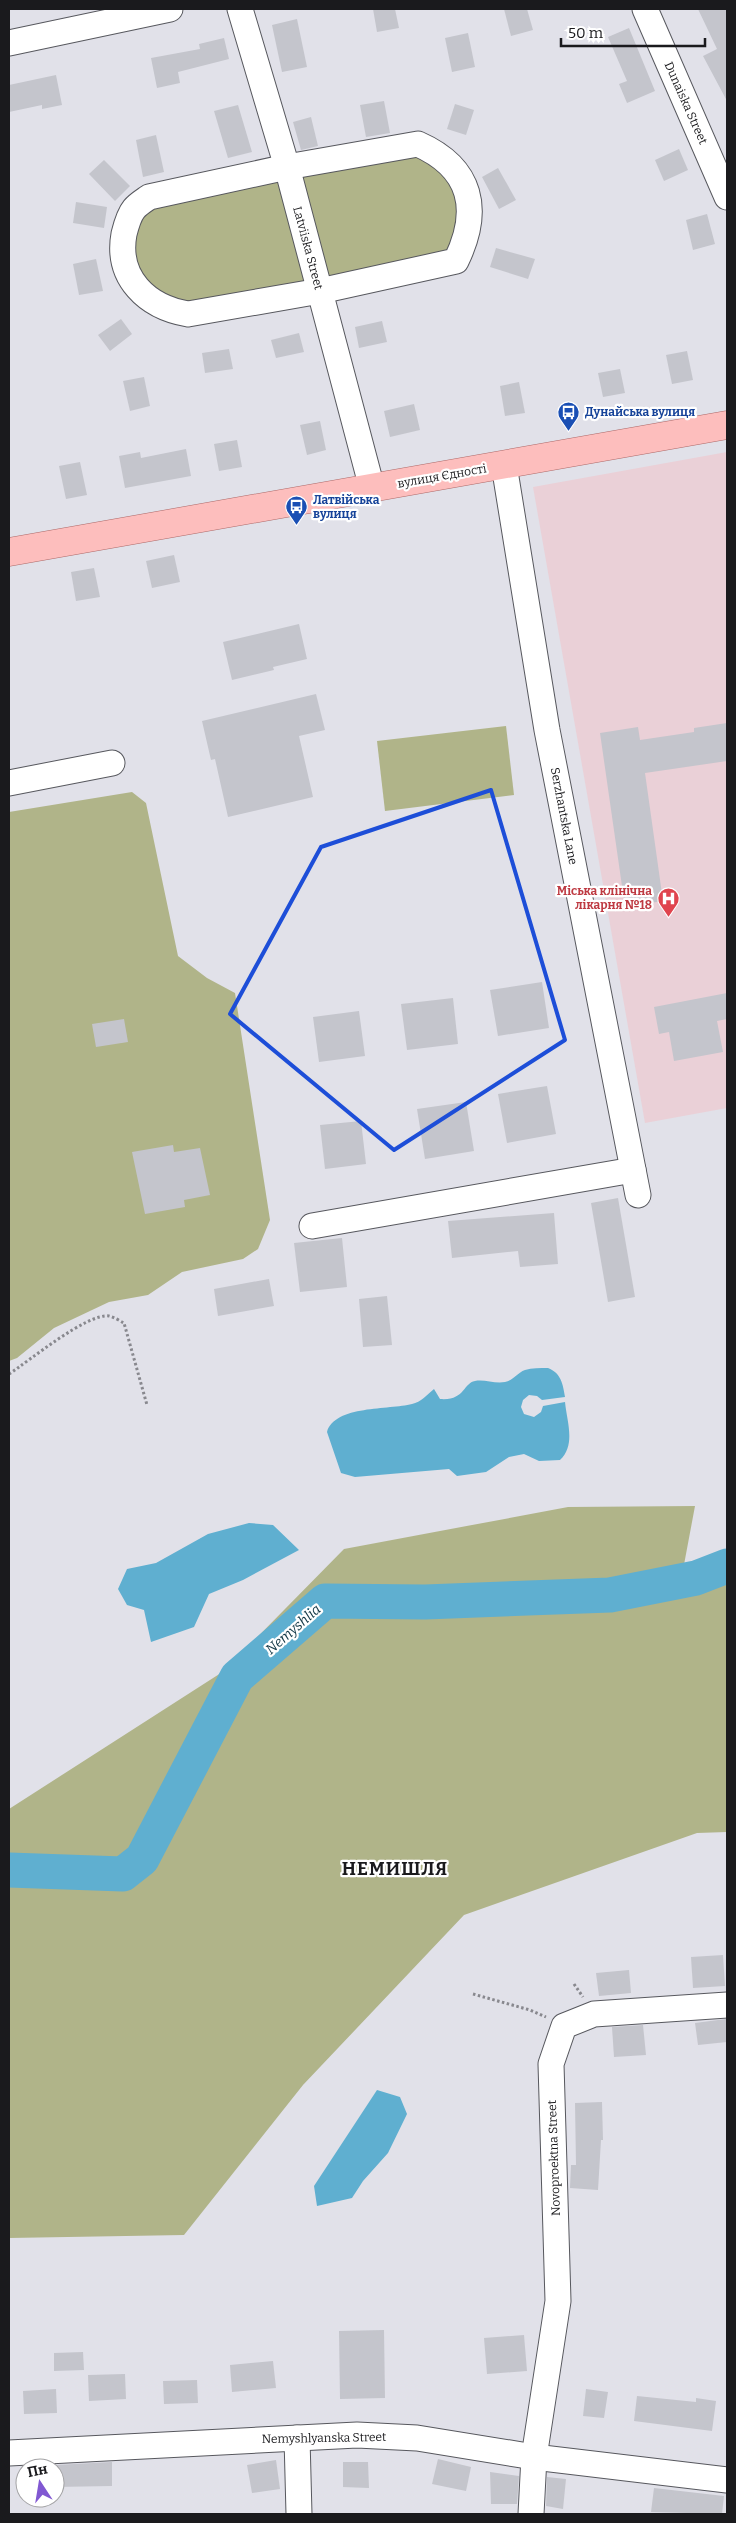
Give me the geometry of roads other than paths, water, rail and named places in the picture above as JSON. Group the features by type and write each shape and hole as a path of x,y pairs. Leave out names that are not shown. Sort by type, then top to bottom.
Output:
{"main road":[{"name":"вулиця Єдності","path":"9,552 727,425"}],"street":[{"path":"9,43 170,9"},
{"name":"Latviiska Street","path":"240,9 288,167 372,488"},
{"name":"Dunaiska Street","path":"645,9 727,197"},
{"path":"418,144 439,153 456,170 467,192 470,216 466,240 456,261 320,291 188,314 171,311 154,304 140,292 130,278 124,261 122,243 126,225 134,209 150,197 288,167 418,144"},
{"name":"Serzhantska Lane","path":"504,465 547,730 638,1195"},
{"path":"9,783 112,763"},
{"path":"312,1226 633,1170"},
{"name":"Novoproektna Street","path":"531,2514 534,2457 558,2300 551,2064 564,2026 594,2014 727,2005"},
{"name":"Nemyshlyanska Street","path":"9,2453 357,2435 418,2438 534,2457 727,2480"},
{"path":"297,2438 299,2514"}],"water":[{"path":"548,1368 559,1376 565,1397 542,1400 537,1396 529,1395 523,1400 521,1407 524,1414 534,1417 541,1412 543,1406 565,1402 569,1425 569,1440 565,1454 560,1460 539,1461 524,1454 509,1457 486,1472 457,1476 449,1469 355,1477 341,1473 327,1432 332,1423 340,1417 364,1410 415,1403 434,1389 440,1399 448,1399 459,1395 471,1382 505,1382 525,1370"},
{"path":"249,1523 273,1525 299,1550 243,1580 209,1594 194,1627 151,1642 144,1610 127,1605 118,1589 127,1569 156,1563 208,1534"},
{"path":"727,1551 727,1582 697,1594 670,1590 683,1570"},
{"path":"377,2090 400,2097 407,2114 388,2153 363,2181 352,2198 317,2206 314,2186"}],"waterway":[{"name":"Nemyshlia","path":"9,1870 123,1874 142,1859 237,1677 325,1601 425,1602 610,1595 696,1578 727,1566"}],"place":[{"name":"Дунайська вулиця","path":"569,431"},
{"name":"Латвійська вулиця","path":"297,526"},
{"name":"Міська клінічна лікарня №18","path":"668,917"}],"district":[{"name":"НЕМИШЛЯ","path":"395,1869"}]}
